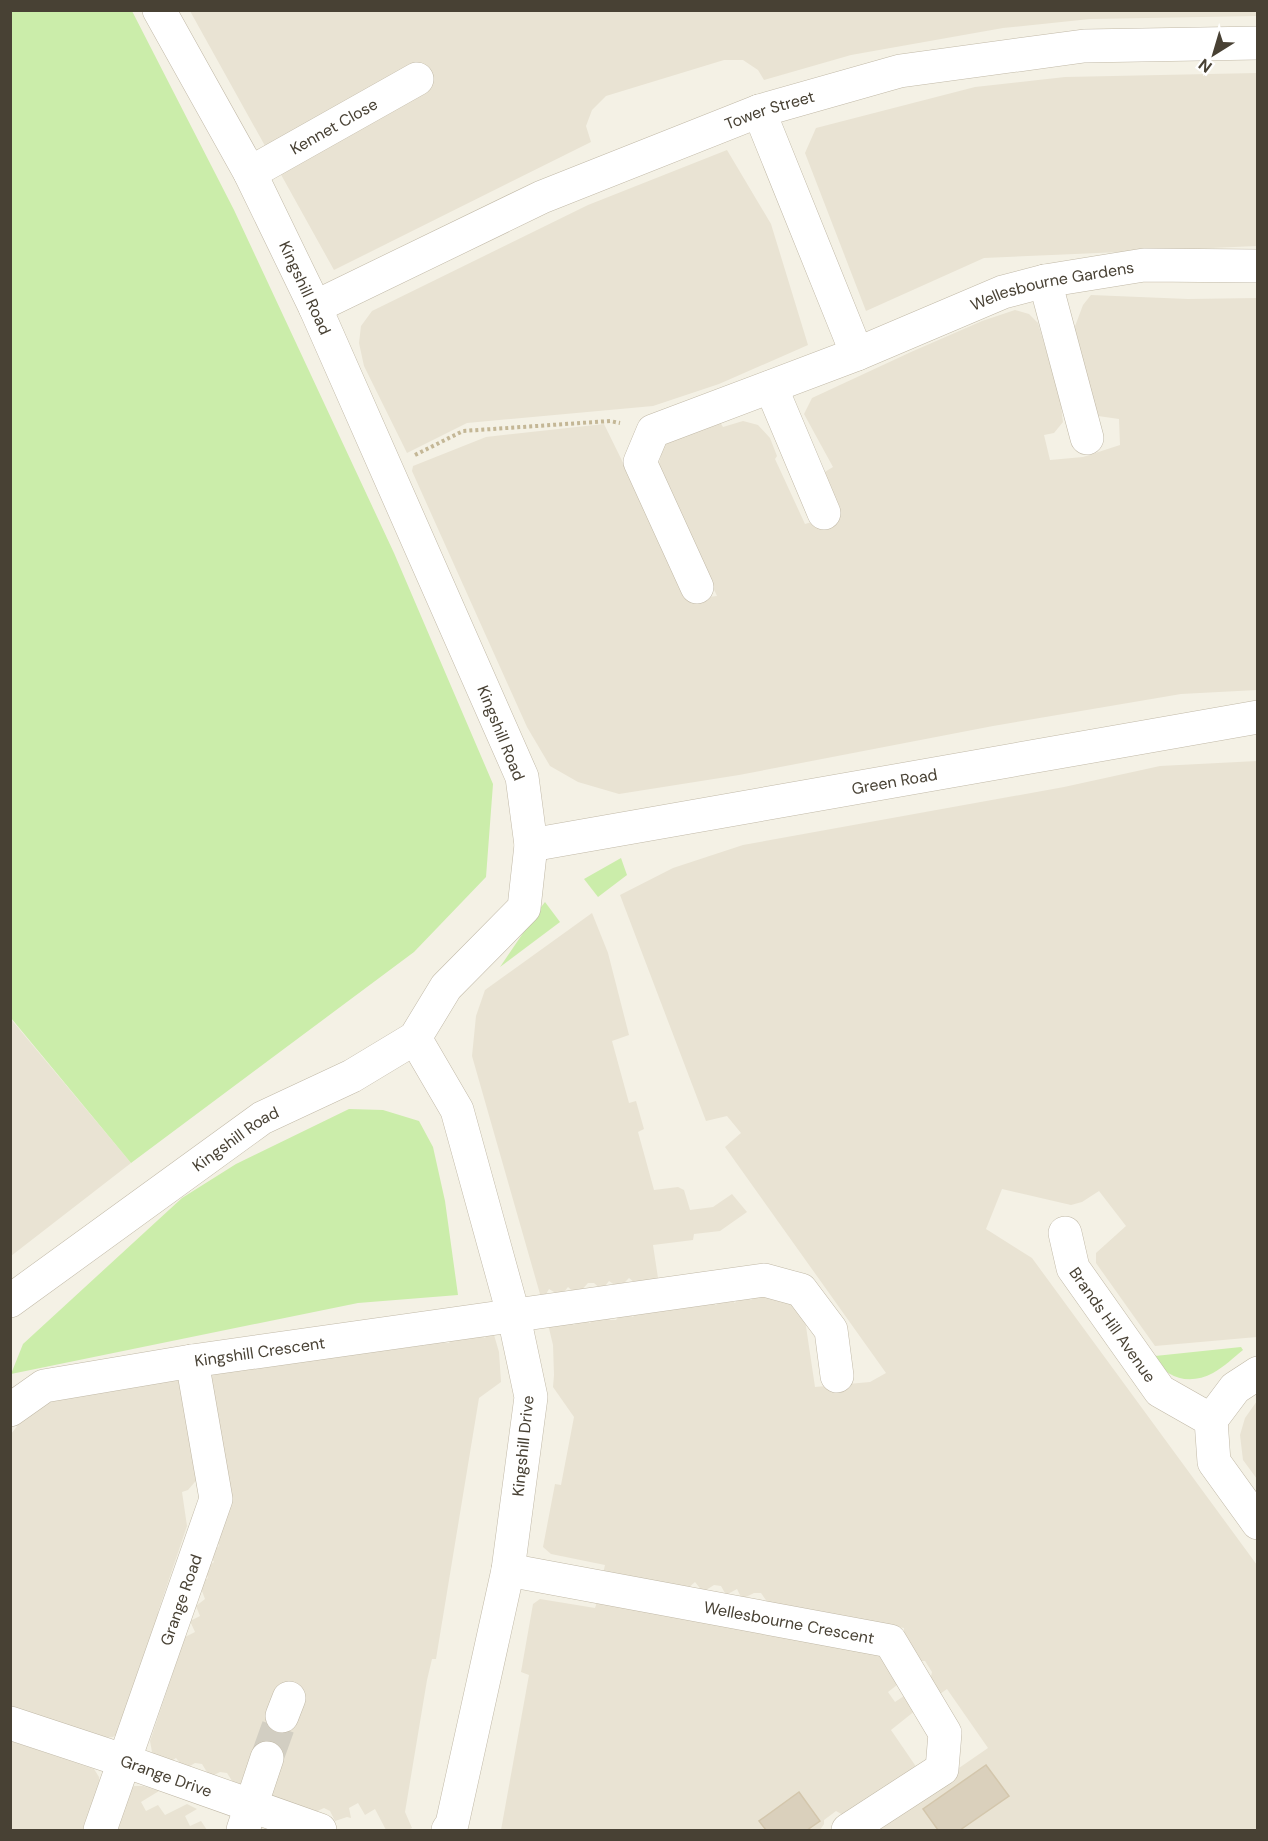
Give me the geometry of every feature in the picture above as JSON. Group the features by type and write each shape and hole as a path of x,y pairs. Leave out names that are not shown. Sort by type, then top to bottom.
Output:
{"street":[{"name":"Kingshill Road","path":"10,1301 262,1118 352,1076 415,1038 446,987 524,908 531,845 522,777 315,307 250,173 159,10"},
{"name":"Tower Street","path":"315,307 542,197 759,111 900,71 1084,46 1257,44"},
{"name":"Kennet Close","path":"250,173 417,79"},
{"path":"759,111 857,354"},
{"name":"Wellesbourne Gardens","path":"653,431 857,354 1004,292 1045,281 1144,265 1257,266"},
{"path":"1045,281 1087,438"},
{"path":"771,387 824,513"},
{"path":"653,431 640,462 697,587"},
{"name":"Green Road","path":"531,845 1257,717"},
{"name":"Kingshill Drive","path":"415,1038 457,1110 514,1317 531,1397 508,1570 452,1824 448,1830"},
{"name":"Brands Hill Avenue","path":"1065,1233 1073,1268 1160,1391 1211,1420"},
{"name":"Kingshill Crescent","path":"10,1410 44,1386 192,1361 764,1280 801,1290 831,1330 837,1376"},
{"name":"Grange Road","path":"100,1830 216,1499 192,1361"},
{"path":"1257,1373 1234,1388 1211,1420 1214,1462 1257,1523"},
{"name":"Wellesbourne Crescent","path":"508,1570 890,1641 945,1733 942,1769 848,1830"},
{"name":"Grange Drive","path":"10,1723 125,1761 247,1818 320,1830"},
{"path":"247,1818 267,1758"}],"path":[{"path":"386,469 463,431 610,421 653,431"}],"shaded area":[{"path":"1257,10 1258,16 1090,19 1003,28 851,55 764,80 758,70 743,60 724,60 606,96 592,110 586,126 591,142 334,270 190,11"},
{"path":"1257,73 1257,246 984,258 866,311 805,153 816,128 975,87 1065,77"},
{"path":"727,150 771,224 808,345 719,384 653,406 467,423 407,453 364,366 359,343 361,326 372,311 588,205"},
{"path":"1091,295 1188,299 1257,298 1257,690 1181,694 993,726 739,775 619,794 578,782 550,766 527,727 412,471 413,466 486,437 604,424 690,599 717,596 658,469 663,445 720,422 723,427 743,421 758,425 770,438 777,456 775,459 805,524 822,519 840,511 823,473 833,467 804,414 812,398 982,321 1015,310 1029,314 1038,323 1060,397 1063,422 1054,433 1044,435 1050,460 1083,457 1120,445 1119,419 1098,416 1074,329 1083,305"},
{"path":"1257,761 1257,1337 1155,1346 1096,1263 1096,1253 1126,1226 1099,1191 1082,1202 1071,1205 1002,1189 986,1229 1032,1258 1257,1565 1257,1830 869,1830 988,1748 947,1689 940,1694 930,1681 932,1672 925,1661 917,1661 903,1640 904,1628 768,1603 761,1593 754,1593 742,1599 737,1589 726,1595 721,1586 714,1585 703,1592 695,1582 687,1589 603,1574 605,1565 551,1554 543,1547 555,1484 561,1485 574,1417 553,1387 553,1345 547,1320 556,1326 563,1318 574,1325 581,1316 590,1323 598,1313 611,1320 616,1320 623,1310 633,1317 641,1306 707,1299 716,1305 723,1295 735,1303 741,1294 751,1300 758,1292 777,1288 804,1313 815,1387 870,1382 886,1373 725,1147 741,1133 727,1116 706,1121 620,895 673,868 743,845 1064,787 1160,766"},
{"path":"592,913 608,953 629,1035 612,1041 629,1103 636,1101 644,1129 638,1132 654,1190 678,1187 684,1190 690,1210 713,1207 732,1194 747,1212 720,1231 694,1234 693,1240 653,1245 658,1278 654,1283 639,1286 629,1278 619,1288 609,1281 602,1290 594,1283 588,1283 577,1295 568,1287 561,1296 549,1289 542,1301 472,1056 476,1016 485,990"},
{"path":"10,1018 131,1163 11,1256 10,1256"},
{"path":"492,1328 499,1352 501,1382 479,1398 436,1659 432,1659 427,1680 405,1812 412,1828 386,1830 375,1809 365,1815 358,1803 349,1808 351,1818 335,1821 330,1811 324,1808 313,1813 257,1795 247,1781 236,1787 227,1773 220,1772 210,1777 202,1764 195,1763 185,1769 176,1758 167,1764 152,1752 150,1741 185,1637 195,1632 190,1621 200,1616 196,1606 205,1599 199,1583 208,1578 204,1569 214,1562 209,1552 219,1546 214,1535 209,1372 398,1341 408,1348 415,1339 424,1346 433,1336 444,1343 449,1343 457,1332 468,1339 475,1331 485,1338"},
{"path":"180,1374 200,1476 188,1490 182,1492 187,1526 158,1612 160,1616 121,1731 113,1737 101,1738 11,1707 11,1434 29,1411 40,1402"},
{"path":"1257,1401 1257,1479 1243,1460 1240,1435 1245,1418"},
{"path":"540,1599 595,1608 598,1599 735,1619 744,1631 756,1623 882,1654 897,1685 888,1692 895,1702 904,1696 921,1706 891,1730 917,1768 843,1815 836,1811 824,1820 820,1830 501,1830 529,1675 521,1672 533,1604"},
{"path":"11,1741 94,1769 100,1783 87,1830 11,1830"},
{"path":"134,1786 159,1791 141,1802 146,1811 158,1805 165,1815 187,1804 197,1809 185,1816 190,1826 201,1821 207,1830 114,1830 126,1794"}],"green space":[{"path":"10,11 132,11 234,210 394,553 493,784 486,877 414,952 131,1163 11,1018"},
{"path":"621,858 627,875 598,897 584,879"},
{"path":"545,902 560,922 500,967 538,911"},
{"path":"349,1109 383,1110 419,1121 433,1147 445,1201 458,1295 358,1303 11,1374 23,1344 182,1198 236,1164"},
{"path":"1241,1347 1243,1350 1221,1368 1196,1379 1172,1375 1159,1364 1155,1356"}],"building":[{"path":"986,1765 1009,1796 960,1830 938,1830 923,1809"},
{"path":"799,1792 820,1821 807,1830 766,1830 759,1821"}],"tunnel":[{"path":"267,1758 282,1716"}]}
